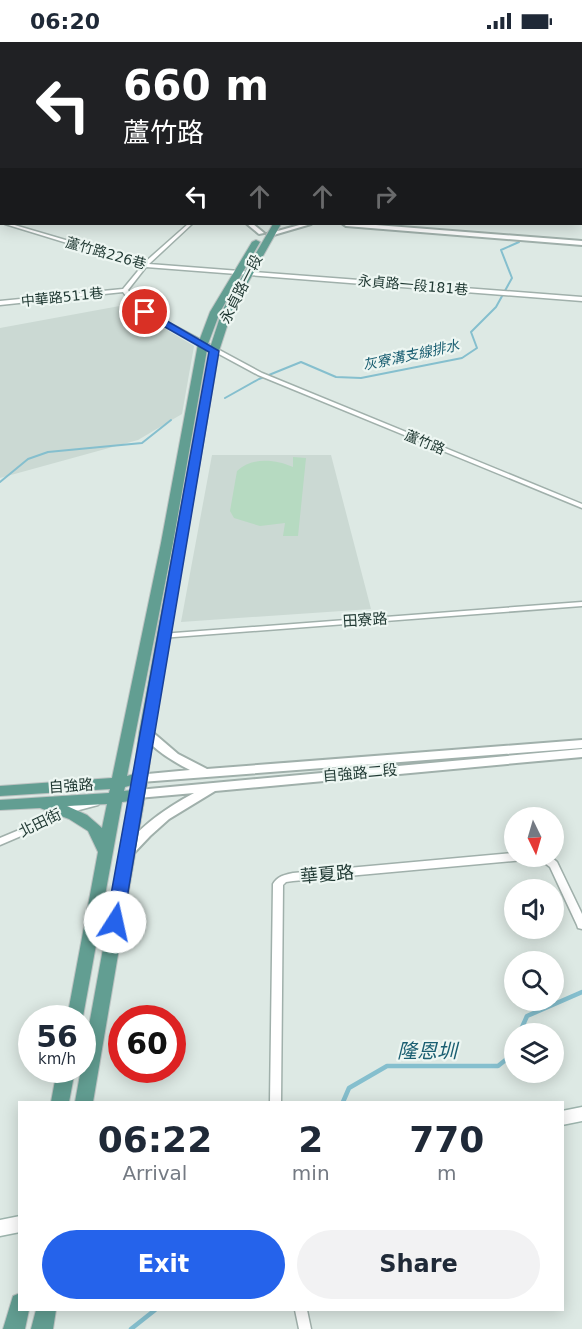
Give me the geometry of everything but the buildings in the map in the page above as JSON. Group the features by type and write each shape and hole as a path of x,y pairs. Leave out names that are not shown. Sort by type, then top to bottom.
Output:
{"main road":[{"name":"永貞路一段","path":"84,1101 140,786 146,733 214,351 224,318 266,230"},
{"name":"永貞路一段","path":"78,1005 117,790 166,547 203,344 215,312 244,272"},
{"path":"166,547 180,547"},
{"name":"自強路","path":"0,805 140,786"},
{"name":"自強路","path":"0,791 117,790"},
{"path":"35,802 65,810 88,823 98,832 106,853"},
{"path":"60,1101 64,1083"},
{"path":"564,1118 582,1114"},
{"path":"0,1228 18,1224"},
{"path":"14,1329 18,1311"},
{"path":"42,1329 46,1311"}],"street":[{"name":"蘆竹路226巷","path":"10,225 145,265 244,272"},
{"path":"189,225 145,265 124,290 135,305 145,312 214,351"},
{"path":"266,230 301,225"},
{"path":"359,225 582,243"},
{"name":"永貞路一段181巷","path":"244,272 582,299"},
{"name":"中華路511巷","path":"0,303 124,290"},
{"name":"蘆竹路","path":"214,351 269,378 582,506"},
{"name":"田寮路","path":"147,636 582,604"},
{"path":"146,733 167,753 185,765 209,775"},
{"name":"自強路二段","path":"140,786 209,775 582,744"},
{"name":"自強路二段","path":"140,786 219,786 582,753"},
{"path":"126,855 146,831 186,801 219,786"},
{"name":"北田街","path":"0,842 45,822 65,810 117,790"},
{"name":"華夏路","path":"275,1101 278,884 283,879 293,877 504,858"},
{"path":"555,867 582,925"},
{"path":"301,1311 305,1329"}],"shaded area":[{"path":"125,305 194,346 182,414 138,440 0,478 0,328"},
{"path":"212,455 331,455 371,609 181,622"}],"green space":[{"path":"293,457 306,458 298,536 283,536 285,523 260,526 234,518 230,511 237,471 257,461 279,462 293,467"}],"waterway":[{"name":"灰寮溝支線排水","path":"225,398 259,379 301,362 336,377 361,378 462,358 477,348 471,332 496,307 512,278 501,250 519,242"},
{"path":"0,482 28,459 48,452 142,443 171,420"},
{"name":"隆恩圳","path":"524,1023 527,1016 582,992"},
{"name":"隆恩圳","path":"343,1101 349,1088 387,1066 498,1066 504,1061"},
{"name":"隆恩圳","path":"131,1329 154,1311"}],"route":[{"path":"115,922 214,351 145,312"}]}
